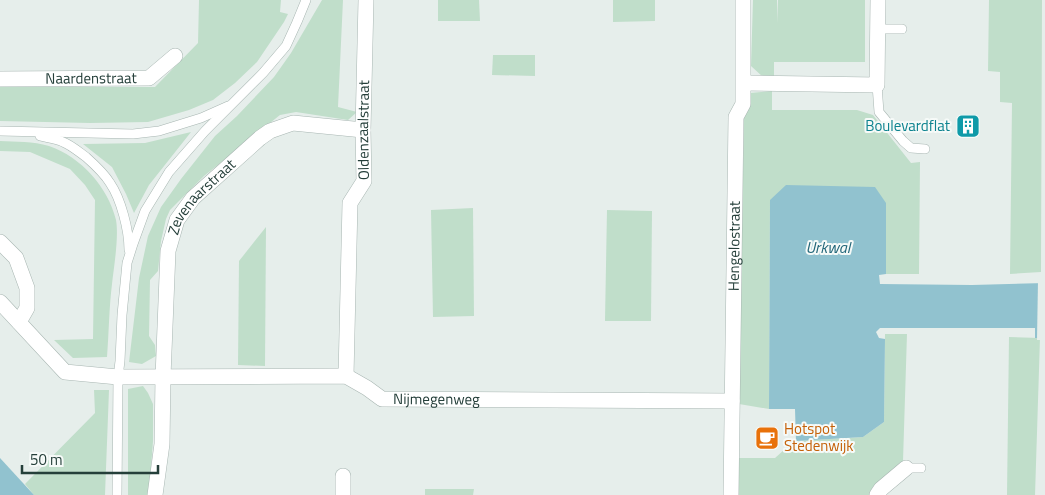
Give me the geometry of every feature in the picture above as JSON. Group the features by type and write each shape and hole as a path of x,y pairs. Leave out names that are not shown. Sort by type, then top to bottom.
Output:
{"street":[{"name":"Oldenzaalstraat","path":"346,376 350,204 364,181 363,130 366,0"},
{"name":"Hengelostraat","path":"730,495 736,117 743,104 743,0"},
{"path":"744,84 877,84 878,0"},
{"name":"Naardenstraat","path":"0,79 149,78 175,56"},
{"name":"Zevenaarstraat","path":"155,495 162,444 168,251 177,220 193,198 270,131 293,123 363,130"},
{"path":"0,242 16,258 27,288 27,308 18,322"},
{"path":"0,302 65,372 118,377 346,376"},
{"name":"Nijmegenweg","path":"346,376 382,399 732,401"},
{"path":"877,495 882,489 914,468"},
{"path":"343,476 343,495"}],"lane":[{"path":"117,495 118,377 127,264 146,211 169,172 205,131 264,73 286,46 306,0"},
{"path":"878,30 902,29"},
{"path":"877,84 879,112 911,148 925,149"},
{"path":"0,131 133,134 160,131 201,118 232,104"},
{"path":"23,132 64,142 81,153 98,168 117,195 129,239 129,256"}],"green space":[{"path":"199,0 281,0 280,12 288,14 257,62 235,83 213,100 189,110 148,122 0,121 0,87 155,87 198,43"},
{"path":"322,0 343,0 338,107 357,112 348,120 296,112 280,115 204,176 170,210 161,241 158,271 150,280 149,336 155,345 156,356 142,364 129,362 139,278 148,236 161,207 215,136 274,77 291,53"},
{"path":"438,0 479,0 480,21 438,21"},
{"path":"613,0 655,0 655,21 613,22"},
{"path":"753,0 777,0 777,23 778,0 865,0 865,62 774,62 774,77 763,77 751,66"},
{"path":"989,0 1042,0 1041,272 1010,274 1012,103 1000,102 1000,72 988,71"},
{"path":"493,55 535,55 535,76 492,75"},
{"path":"772,91 772,110 857,110 873,115 911,163 920,162 919,274 886,274 886,203 770,200 769,409 739,404 744,118 750,93"},
{"path":"191,132 149,185 134,213 112,167 83,144 145,143"},
{"path":"0,141 37,143 61,151 92,175 107,196 116,220 117,235 110,302 107,357 73,358 54,340 93,339 95,200 85,185 70,169 30,152 0,151"},
{"path":"473,208 474,316 433,317 431,210"},
{"path":"607,210 652,211 651,321 605,321"},
{"path":"266,227 265,366 238,365 239,261"},
{"path":"885,334 907,334 903,461 873,487 869,495 739,495 739,458 775,458 794,441 863,437 884,422"},
{"path":"1009,337 1040,338 1035,495 1007,495"},
{"path":"143,386 153,404 153,441 149,495 128,495 128,389"},
{"path":"94,390 109,390 105,495 34,495 25,484 95,413"},
{"path":"425,489 474,489 473,495 425,495"}],"water":[{"name":"Urkwal","path":"786,185 875,187 886,203 886,274 879,275 880,284 972,285 1045,283 1040,338 1035,338 1035,328 880,328 876,332 879,338 885,339 884,422 863,437 796,441 795,409 769,409 770,200"},
{"path":"0,458 34,495 0,495"}],"pier":[{"path":"1038,280 1045,280 1045,340 1037,340"}],"place":[{"name":"Boulevardflat","path":"968,126"},
{"name":"Hotspot Stedenwijk","path":"767,438"}]}
